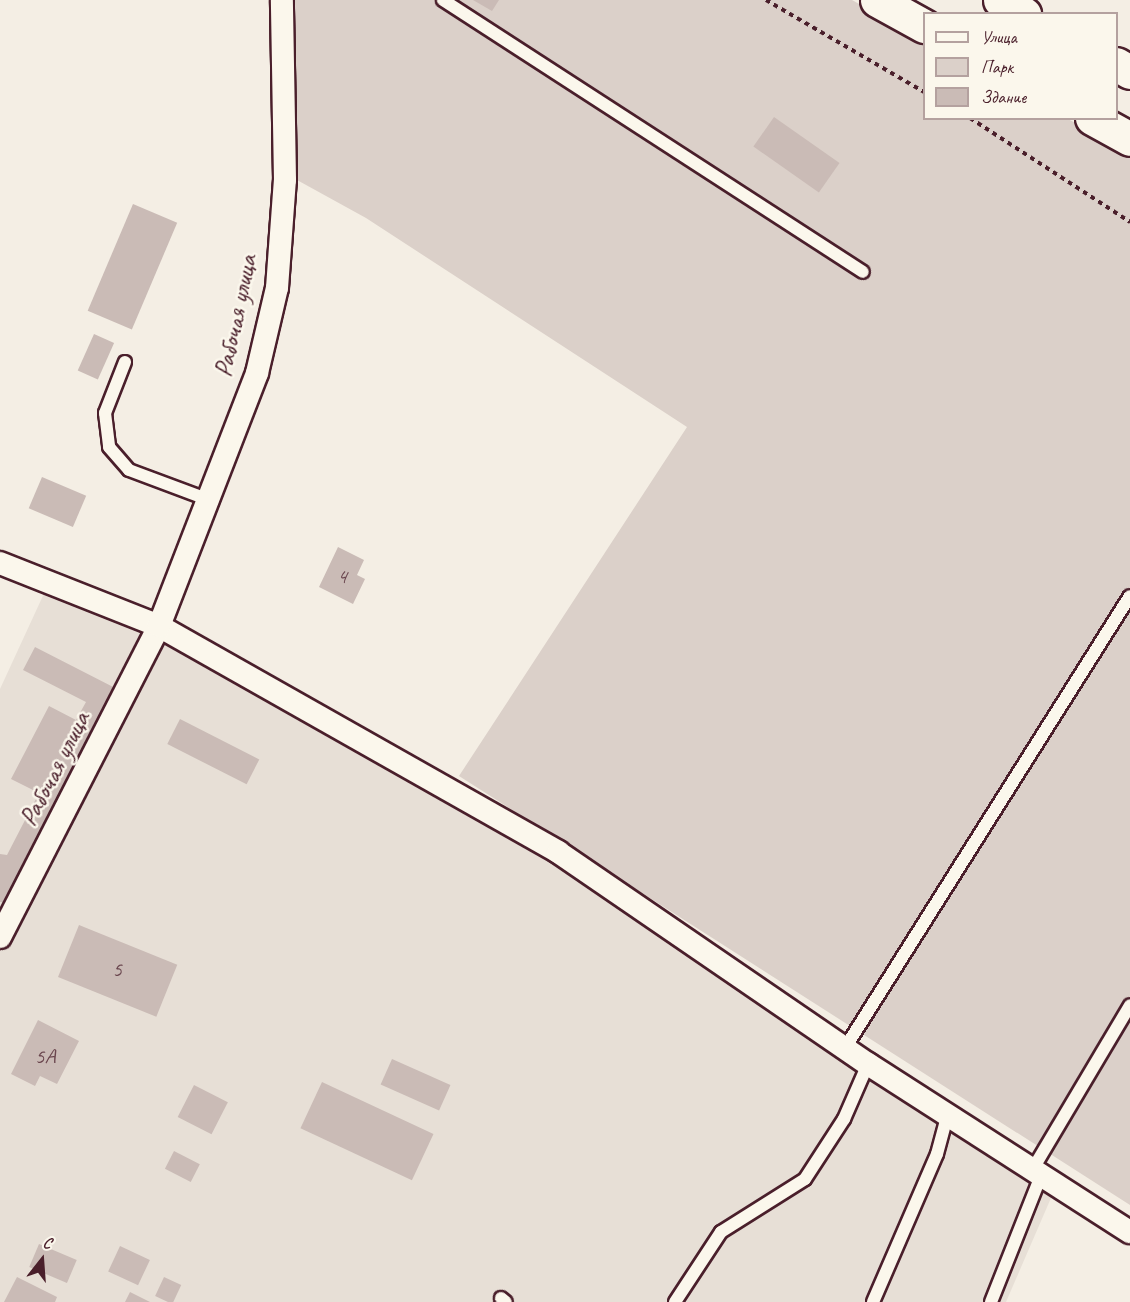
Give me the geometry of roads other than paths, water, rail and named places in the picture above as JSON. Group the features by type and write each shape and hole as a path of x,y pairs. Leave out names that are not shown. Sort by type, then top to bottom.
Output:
{"main road":[{"path":"877,0 923,25"},
{"path":"1000,0 1021,12"},
{"path":"1096,120 1130,139"}],"street":[{"name":"Рабочая улица","path":"0,937 159,626 212,501 257,373 277,288 285,180 282,0"},
{"path":"0,563 159,626 558,852 868,1064 1038,1170 1130,1232"}],"lane":[{"path":"443,0 864,272"},
{"path":"125,362 105,413 109,447 129,470 212,501"},
{"path":"845,1048 1130,596"},
{"path":"991,1302 1038,1170 1130,1005"},
{"path":"675,1302 721,1232 805,1179 844,1119 868,1064"},
{"path":"873,1302 937,1154 948,1113"}]}
